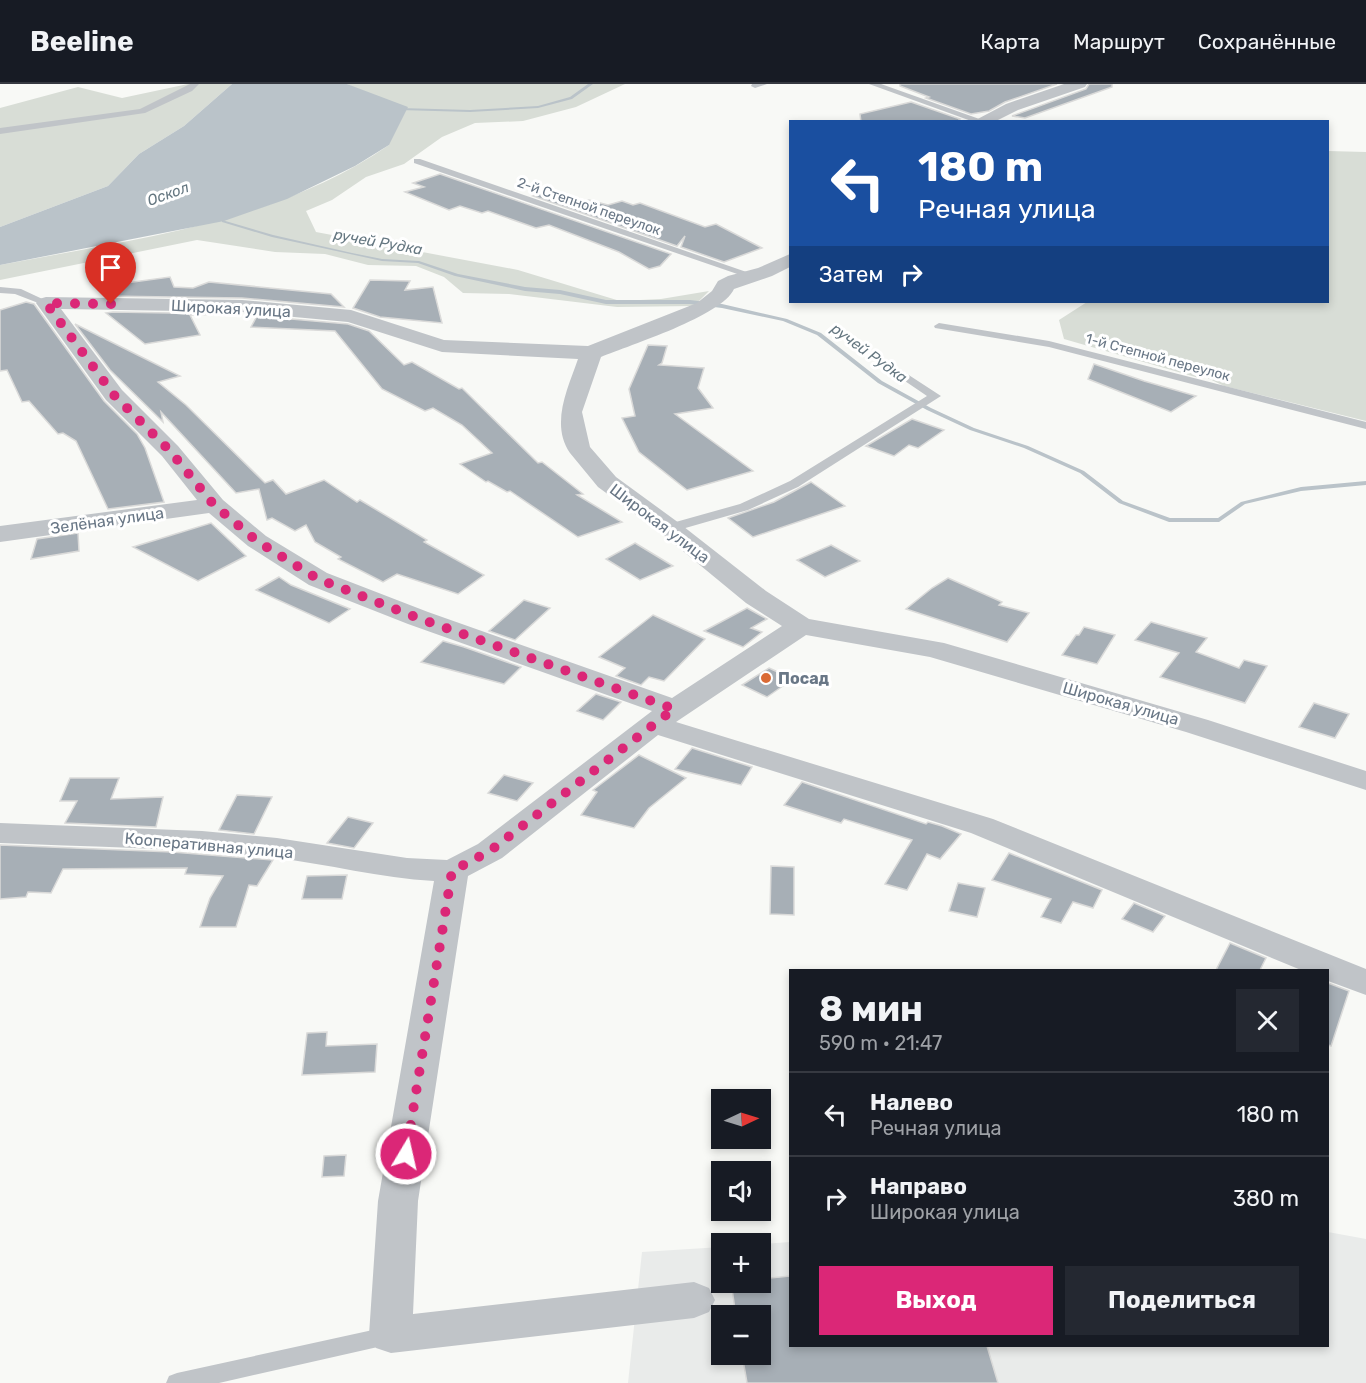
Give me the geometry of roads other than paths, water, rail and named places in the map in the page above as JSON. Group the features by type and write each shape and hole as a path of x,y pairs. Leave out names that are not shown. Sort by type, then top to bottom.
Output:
{"street":[{"path":"983,120 1012,107 1079,84"},
{"path":"591,353 708,304 721,294 725,285 789,260"},
{"path":"46,303 114,395 170,451 214,505 257,541 318,579 663,716 982,826 1366,983"},
{"name":"Широкая улица","path":"46,303 242,306 351,316 442,346 591,353 571,412 578,448 607,482 756,597 801,626 934,649 1197,726 1366,781"},
{"name":"Зелёная улица","path":"0,534 214,505"},
{"path":"694,1300 391,1335 398,1201 452,871 490,851 663,716 801,626"},
{"name":"Кооперативная улица","path":"0,833 202,841 277,848 407,869 452,871"}],"lane":[{"path":"0,130 142,111 195,84"},
{"path":"873,84 978,120"},
{"name":"2-й Степной переулок","path":"417,161 753,276"},
{"path":"0,290 17,291 46,303"},
{"name":"1-й Степной переулок","path":"939,326 1049,344 1366,426"},
{"path":"669,528 744,507 794,484 935,396 878,358"},
{"path":"177,1383 391,1335"}],"water":[{"name":"Оскол","path":"232,84 347,84 408,107 389,145 355,166 287,199 224,221 0,265 0,227 108,186 139,154 184,126"}],"waterway":[{"path":"400,109 470,111 538,107 571,98 591,84"},
{"name":"ручей Рудка","path":"224,221 272,236 382,260 419,262 457,275 525,289 560,292 606,302 690,302 722,306 785,320 819,334 880,382 929,409 972,429 1026,447 1082,472 1121,502 1169,520 1219,520 1243,503 1301,489 1366,483"}],"place":[{"name":"Посад","path":"766,678"}]}
